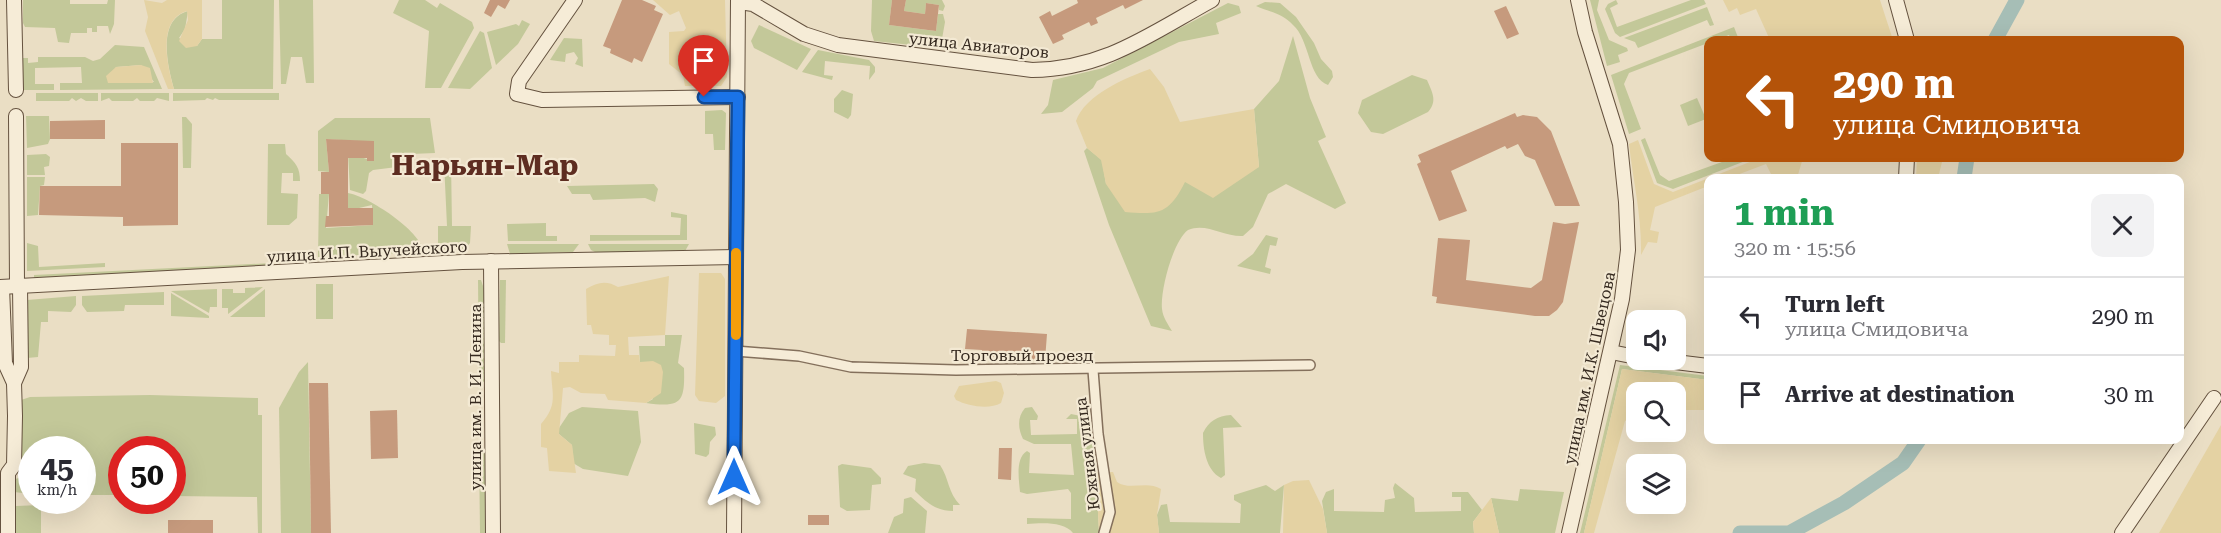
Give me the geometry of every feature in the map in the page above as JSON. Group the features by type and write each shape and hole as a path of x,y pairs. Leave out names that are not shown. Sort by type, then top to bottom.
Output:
{"main road":[{"path":"14,0 16,90"},
{"path":"575,0 516,88 520,96 542,100 738,97"},
{"name":"улица Авиаторов","path":"739,1 753,4 804,34 838,45 1032,70 1062,69 1101,59 1212,0"},
{"name":"улица им. И.К. Швецова","path":"1569,533 1611,352 1627,270 1626,192 1620,144 1585,32 1578,0"},
{"path":"1896,0 1906,36"},
{"path":"734,533 739,1"},
{"path":"8,533 4,473 14,465 14,383 21,367 10,286 16,117"},
{"name":"улица И.П. Выучейского","path":"10,286 491,261 736,257"},
{"name":"улица им. В. И. Ленина","path":"491,261 493,533"},
{"path":"1611,352 1626,355"},
{"path":"1686,363 1704,366"},
{"path":"2122,533 2219,396"}],"street":[{"name":"Торговый проезд","path":"735,351 799,356 852,368 1093,370 1310,365"},
{"name":"Южная улица","path":"1093,370 1098,434 1110,512 1104,533"}],"green space":[{"path":"23,0 70,0 70,4 107,4 108,0 115,0 114,24 110,34 108,26 97,26 97,32 92,32 92,28 87,28 87,33 71,33 69,43 58,42 55,28 25,27"},
{"path":"222,0 274,0 273,89 174,89 167,57 171,24 178,16 188,11 185,29 179,38 197,46 202,39 222,39"},
{"path":"279,0 313,0 314,83 306,83 302,57 291,57 286,84 281,84"},
{"path":"399,0 425,0 437,8 440,3 472,22 474,28 441,88 425,88 429,31 393,13"},
{"path":"872,0 892,0 889,25 936,31 938,14 943,14 945,22 942,39 930,47 874,41 871,31"},
{"path":"906,0 942,0 945,6 943,11 939,10 939,5 926,3 925,14 904,11"},
{"path":"1590,0 1599,0 1597,10 1609,40 1627,48 1628,51 1618,55 1620,62 1607,66"},
{"path":"1616,0 1618,4 1610,8 1617,27 1691,0 1704,0 1706,4 1620,37 1615,33 1605,9 1608,4"},
{"path":"1265,2 1280,3 1296,17 1314,43 1321,59 1332,71 1333,77 1328,85 1316,75 1303,40 1293,25 1280,15 1256,6"},
{"path":"1228,3 1239,6 1241,13 1216,23 1219,34 1179,42 1097,81 1093,88 1062,112 1041,114 1048,105 1053,80 1103,68"},
{"path":"1707,7 1714,25 1710,26 1707,20 1638,48 1635,42 1624,38"},
{"path":"522,20 530,24 518,44 496,65 487,32 516,24 519,26"},
{"path":"759,25 811,49 797,70 754,48 751,41"},
{"path":"1734,27 1737,36 1729,35 1711,36"},
{"path":"480,31 484,33 492,68 470,89 448,88"},
{"path":"1293,36 1310,98 1326,137 1318,141 1346,203 1335,209 1286,184 1268,194 1253,227 1243,236 1202,228 1188,230 1177,244 1163,291 1163,312 1172,331 1151,326 1109,225 1084,151 1087,148 1102,160 1106,184 1184,181 1259,167 1254,109 1279,81"},
{"path":"564,38 582,39 583,67 575,64 578,58 574,52 566,54 565,62 550,60"},
{"path":"1704,39 1704,44 1629,73 1624,84 1641,129 1629,134 1611,75"},
{"path":"115,45 144,47 162,89 60,90 60,83 82,83 81,67 35,68 35,84 54,84 54,90 23,90 23,58 28,58 28,63 38,62 38,57 85,57 93,61 100,59","holes":["141,65 154,82 108,83 116,67"]},
{"path":"818,50 869,60 875,67 875,72 869,80 870,66 825,61 824,75 833,76 832,80 802,72"},
{"path":"714,51 721,54 724,60 718,66 716,76 719,81 704,85 700,79 699,61"},
{"path":"1412,75 1427,80 1433,96 1431,108 1428,112 1383,134 1371,132 1358,113 1362,100"},
{"path":"842,90 853,94 851,115 848,119 834,112 834,99"},
{"path":"36,93 98,93 98,101 86,101 81,98 76,101 72,98 69,101 36,101"},
{"path":"101,93 169,93 169,101 157,98 154,101 140,101 137,98 133,101 112,101 109,98 101,101"},
{"path":"173,93 279,93 279,100 219,100 215,98 213,100 207,98 205,100 173,101"},
{"path":"1697,98 1704,120 1688,126 1680,105"},
{"path":"722,110 726,113 725,150 714,150 713,134 705,134 705,111"},
{"path":"26,116 49,116 50,139 48,144 27,148"},
{"path":"182,117 186,117 192,124 191,168 183,168"},
{"path":"335,118 430,118 435,153 411,154 400,158 397,167 373,170 369,173 366,191 363,194 350,190 348,153 373,161 373,142 326,139 329,172 318,171 318,131"},
{"path":"1645,138 1660,175 1669,181 1722,162 1743,162 1712,174 1704,174 1704,177 1673,189 1657,183 1641,140"},
{"path":"268,144 285,144 286,154 298,169 300,181 293,181 293,173 282,173 281,193 298,194 297,218 289,225 267,225"},
{"path":"46,154 50,157 49,166 44,167 45,175 27,175 27,155"},
{"path":"451,161 452,226 471,226 470,243 465,249 431,250 431,246 438,243 438,226 447,226 444,162"},
{"path":"27,177 45,177 44,185 40,186 38,215 27,216"},
{"path":"654,184 658,189 655,202 645,198 593,200 590,194 572,194 567,186"},
{"path":"348,193 368,201 404,225 420,243 424,252 318,257 319,194 329,194 326,228 373,225 372,205 359,208 359,213 348,213"},
{"path":"671,212 687,215 687,240 590,241 590,235 680,235 681,218 671,217"},
{"path":"546,223 546,236 557,236 557,241 508,241 507,224"},
{"path":"1266,235 1278,238 1276,246 1270,245 1265,267 1271,269 1270,274 1237,266 1253,254"},
{"path":"27,243 38,246 39,267 105,263 105,267 27,271"},
{"path":"507,244 579,244 573,252 510,254"},
{"path":"588,244 689,244 684,253 597,253 591,250"},
{"path":"272,263 269,268 34,279 34,275"},
{"path":"478,280 481,280 485,292 485,382 479,382"},
{"path":"500,280 506,280 505,343 499,341"},
{"path":"316,284 333,284 333,319 316,319"},
{"path":"263,287 228,314 228,308 222,308 222,289 233,289 233,293 245,293 245,288"},
{"path":"217,289 217,307 210,307 209,313 171,291"},
{"path":"265,289 265,317 230,317"},
{"path":"164,292 164,305 125,305 124,311 87,312 82,305 82,296"},
{"path":"171,293 209,316 209,318 171,316"},
{"path":"76,296 76,305 71,312 48,311 48,322 41,322 38,357 27,358 27,300"},
{"path":"665,335 682,335 678,363 684,368 684,389 679,400 674,403 646,403 653,399 640,362 639,346 665,346"},
{"path":"308,362 311,533 281,533 279,408 299,372"},
{"path":"1620,365 1626,366 1626,370 1622,369 1584,533 1580,533"},
{"path":"1630,370 1660,370 1704,376 1704,379"},
{"path":"150,395 258,398 258,415 262,415 262,533 258,533 257,497 186,496 186,436 108,436 108,495 96,495 96,436 21,436 21,400 30,397"},
{"path":"582,407 638,411 641,442 628,476 583,469 573,463 572,445 559,434 559,428 569,413"},
{"path":"1032,407 1038,416 1037,420 1030,420 1031,435 1077,434 1077,419 1066,419 1071,414 1081,416 1090,426 1096,472 1099,533 1073,533 1064,526 1027,524 1027,518 1071,519 1071,493 1068,489 1027,494 1020,492 1019,464 1023,454 1027,451 1030,453 1029,473 1074,475 1071,444 1034,444 1023,439 1019,427 1021,415 1025,408"},
{"path":"1231,415 1242,427 1223,428 1225,475 1221,478 1209,464 1203,433 1214,420"},
{"path":"694,423 715,427 716,435 710,442 709,454 706,457 695,454"},
{"path":"479,449 487,456 486,533 480,533"},
{"path":"924,463 940,465 953,496 960,505 953,505 953,511 936,508 927,502 915,491 916,479 903,474 908,466"},
{"path":"842,464 871,468 881,478 881,484 872,485 870,510 847,511 840,507 838,466"},
{"path":"18,478 18,492 14,492 13,480"},
{"path":"1395,483 1414,498 1415,512 1461,511 1461,497 1452,497 1452,492 1468,492 1482,510 1473,522 1474,533 1327,533 1322,501 1326,492 1334,489 1334,511 1384,512 1385,500 1395,498 1393,488"},
{"path":"1266,485 1275,491 1284,485 1280,533 1159,533 1157,515 1161,505 1167,504 1170,522 1240,523 1241,504 1234,500 1234,495"},
{"path":"1520,489 1564,492 1555,533 1499,533 1491,498 1518,501"},
{"path":"911,497 927,511 925,533 888,533 894,517 903,513 904,499"},
{"path":"16,506 18,506 18,514 41,514 41,533 13,533"}],"sand":[{"path":"144,0 162,3 167,0 202,0 202,39 197,46 186,48 179,41 188,20 187,11 177,16 171,24 167,57 174,89 168,89 145,31 148,17"},
{"path":"653,0 725,0 727,77 721,86 685,86 683,75 669,64 669,32 684,31 686,28 679,11 670,15","holes":["711,37 713,49 724,60 714,72 719,82 704,85 700,79 699,61 708,53 707,48 698,47 703,38"]},
{"path":"1723,0 1880,0 1892,36 1768,36 1756,9 1740,15 1737,8 1729,12"},
{"path":"141,65 150,68 153,83 108,83 106,76 116,67"},
{"path":"1150,69 1164,87 1180,122 1254,109 1259,167 1213,198 1185,182 1174,201 1162,210 1146,213 1125,212 1106,184 1101,160 1087,148 1076,121 1088,103 1097,95 1129,77"},
{"path":"1638,140 1654,184 1673,192 1704,180 1704,188 1655,207 1650,230 1659,232 1657,243 1648,242 1641,255 1639,213 1629,144"},
{"path":"1750,162 1802,162 1798,174 1771,174 1766,164 1740,174 1719,174"},
{"path":"1917,162 1942,162 1939,174 1916,174"},
{"path":"699,273 721,273 725,279 725,396 716,403 699,401 695,395"},
{"path":"669,276 665,335 628,337 629,355 639,355 640,362 653,361 661,365 663,372 661,393 646,403 608,400 605,394 581,393 570,387 563,388 559,434 572,445 576,473 549,471 547,448 541,447 541,424 552,405 551,371 559,373 559,362 579,362 579,355 615,356 616,345 609,345 609,335 593,334 591,325 587,325 586,289 602,283 610,283 618,287"},
{"path":"1622,369 1704,379 1704,410 1686,410 1686,382 1626,382 1626,420 1594,533 1584,533"},
{"path":"996,381 1001,383 1004,393 1001,403 996,405 985,407 966,404 956,400 954,396 959,386"},
{"path":"2221,425 2221,533 2159,533"},
{"path":"1096,472 1113,472 1117,482 1122,485 1150,485 1161,489 1157,515 1159,533 1099,533"},
{"path":"1309,480 1323,509 1327,533 1283,533 1284,485 1293,481"},
{"path":"1491,498 1499,533 1474,533 1473,522"}],"building":[{"path":"490,0 510,0 505,9 498,5 491,17 484,13"},
{"path":"622,0 642,0 656,6 654,10 663,14 642,62 634,58 632,63 610,53 611,49 603,46"},
{"path":"892,0 906,0 904,11 925,14 926,3 939,5 936,31 889,25"},
{"path":"1077,0 1143,0 1125,9 1123,5 1096,18 1098,23 1091,26 1089,22 1062,35 1064,39 1053,44 1039,17 1050,11 1052,16 1078,3"},
{"path":"1506,6 1519,34 1507,39 1494,11"},
{"path":"1515,113 1517,117 1523,115 1537,117 1551,131 1580,206 1555,206 1535,160 1525,156 1518,144 1507,149 1505,146 1451,171 1467,211 1439,221 1417,164 1421,162 1418,155"},
{"path":"105,120 105,139 50,139 50,121"},
{"path":"326,139 374,141 374,161 367,161 367,158 348,158 348,208 373,208 373,225 325,227 326,216 329,216 329,194 321,194 321,172 329,172"},
{"path":"121,143 178,143 178,225 123,226 123,217 39,215 40,186 121,186"},
{"path":"1553,222 1565,224 1579,222 1563,302 1549,316 1436,303 1437,297 1432,296 1438,238 1470,240 1466,280 1531,288 1542,280"},
{"path":"967,329 1047,334 1045,360 982,356 982,350 965,349"},
{"path":"309,383 328,383 331,533 311,533"},
{"path":"397,410 398,458 371,459 370,411"},
{"path":"999,448 1012,448 1011,480 998,479"},
{"path":"808,515 829,515 829,525 808,525"},
{"path":"168,520 213,520 213,533 168,533"}],"waterway":[{"path":"1997,36 2017,0"},
{"path":"1965,174 1966,162"},
{"path":"1740,533 1789,533 1844,503 1903,463 1916,444"}],"slow traffic":[{"path":"736,253 736,335"}],"district":[{"name":"Нарьян-Мар","path":"485,165"}],"route":[{"path":"704,97 738,97 734,477"}]}
